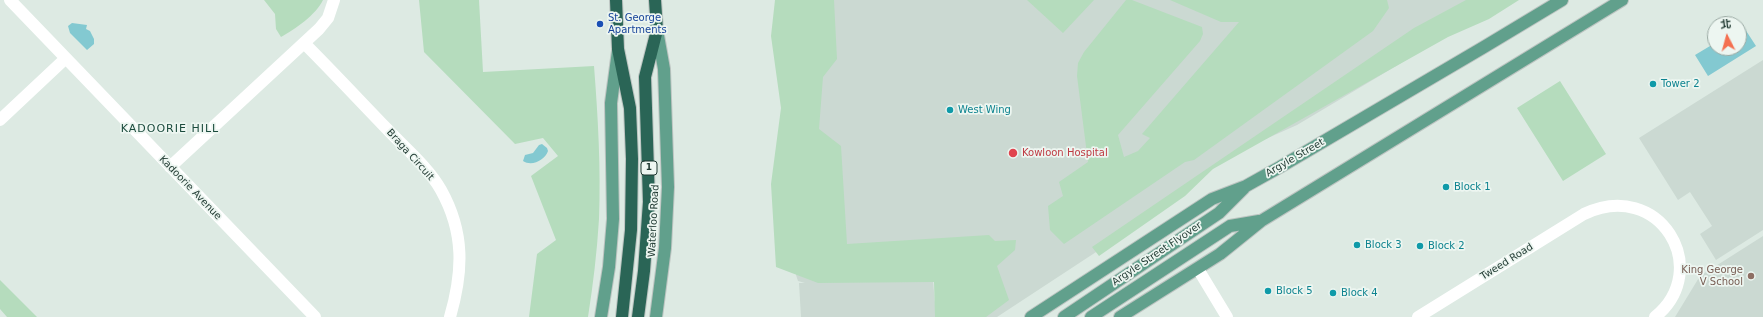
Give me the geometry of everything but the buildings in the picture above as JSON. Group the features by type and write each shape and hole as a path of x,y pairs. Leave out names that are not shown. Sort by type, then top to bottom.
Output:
{"highway":[{"name":"1","path":"616,0 618,49 630,108 632,159 631,230 622,317"},
{"name":"Waterloo Road","path":"639,312 649,202 645,77 657,30 655,0"}],"main road":[{"name":"Argyle Street","path":"1031,317 1212,200 1246,186 1477,52 1562,0"},
{"path":"1120,317 1198,269 1220,254 1261,221 1622,0"},
{"name":"Waterloo Road","path":"656,317 665,248 668,187 664,69 657,30"},
{"path":"601,317 609,267 613,219 611,102 618,49"},
{"name":"Argyle Street Flyover","path":"1064,317 1219,213 1246,186"},
{"name":"Argyle Street Flyover","path":"1091,317 1230,226 1261,221"}],"street":[{"name":"Kadoorie Avenue","path":"10,0 315,317"},
{"path":"170,167 319,29 328,18 334,0"},
{"name":"Braga Circuit","path":"304,43 423,166 441,190 454,216 460,245 460,275 450,317"},
{"path":"0,120 66,58"},
{"name":"Tweed Road","path":"1418,317 1584,214 1597,208 1612,204 1627,205 1641,209 1654,217 1666,228 1674,240 1679,262 1677,285 1671,299 1662,311 1655,317"},
{"path":"1198,269 1227,317"}],"shaded area":[{"name":"Kowloon Hospital","path":"779,0 1507,0 1297,125 1259,142 1218,164 1183,195 997,317 949,317 933,280 936,317 801,317 799,283 805,283 798,281 796,275"},
{"path":"1763,60 1763,230 1716,260 1700,234 1712,226 1690,192 1678,200 1639,138"},
{"path":"1763,236 1763,317 1675,317 1700,276"}],"green space":[{"path":"264,0 323,0 320,6 299,26 281,37 276,29 275,14"},
{"path":"419,0 479,0 483,72 594,66 599,143 600,200 596,256 588,317 529,317 537,254 556,240 531,176 558,156 543,138 515,144 424,52"},
{"path":"775,0 834,0 837,59 823,77 819,129 841,146 847,244 989,235 995,241 1016,240 1015,250 997,266 1009,300 986,317 935,317 934,282 818,283 776,267 771,184 781,108 771,36"},
{"path":"1027,0 1094,0 1063,33"},
{"path":"1126,0 1132,0 1202,27 1203,34 1200,41 1118,135 1124,157 1138,151 1150,138 1142,134 1239,22 1221,22 1170,0 1387,0 1389,8 1373,31 1194,160 1185,162 1064,244 1050,230 1048,206 1063,196 1059,182 1088,162 1077,76 1078,63 1084,52"},
{"path":"1466,0 1519,0 1489,19 1448,37 1213,169 1185,196 1099,256 1092,247 1414,28"},
{"path":"1560,81 1606,154 1563,181 1517,108"},
{"path":"0,280 37,317 7,317 0,309"}],"water":[{"path":"72,23 87,25 86,29 90,31 94,39 94,44 87,50 70,33 68,26"},
{"path":"1747,32 1756,46 1747,52"},
{"path":"1707,48 1707,56 1740,56 1708,76 1695,55"},
{"path":"542,144 548,151 541,160 534,163 527,163 523,161 525,155 533,153 539,145"}],"place":[{"name":"St. George Apartments","path":"600,24"},
{"name":"Tower 2","path":"1653,84"},
{"name":"West Wing","path":"950,110"},
{"name":"Kowloon Hospital","path":"1013,153"},
{"name":"Block 1","path":"1446,187"},
{"name":"Block 3","path":"1357,245"},
{"name":"Block 2","path":"1420,246"},
{"name":"King George V School","path":"1751,276"},
{"name":"Block 5","path":"1268,291"},
{"name":"Block 4","path":"1333,293"}],"district":[{"name":"KADOORIE HILL","path":"170,129"}]}
